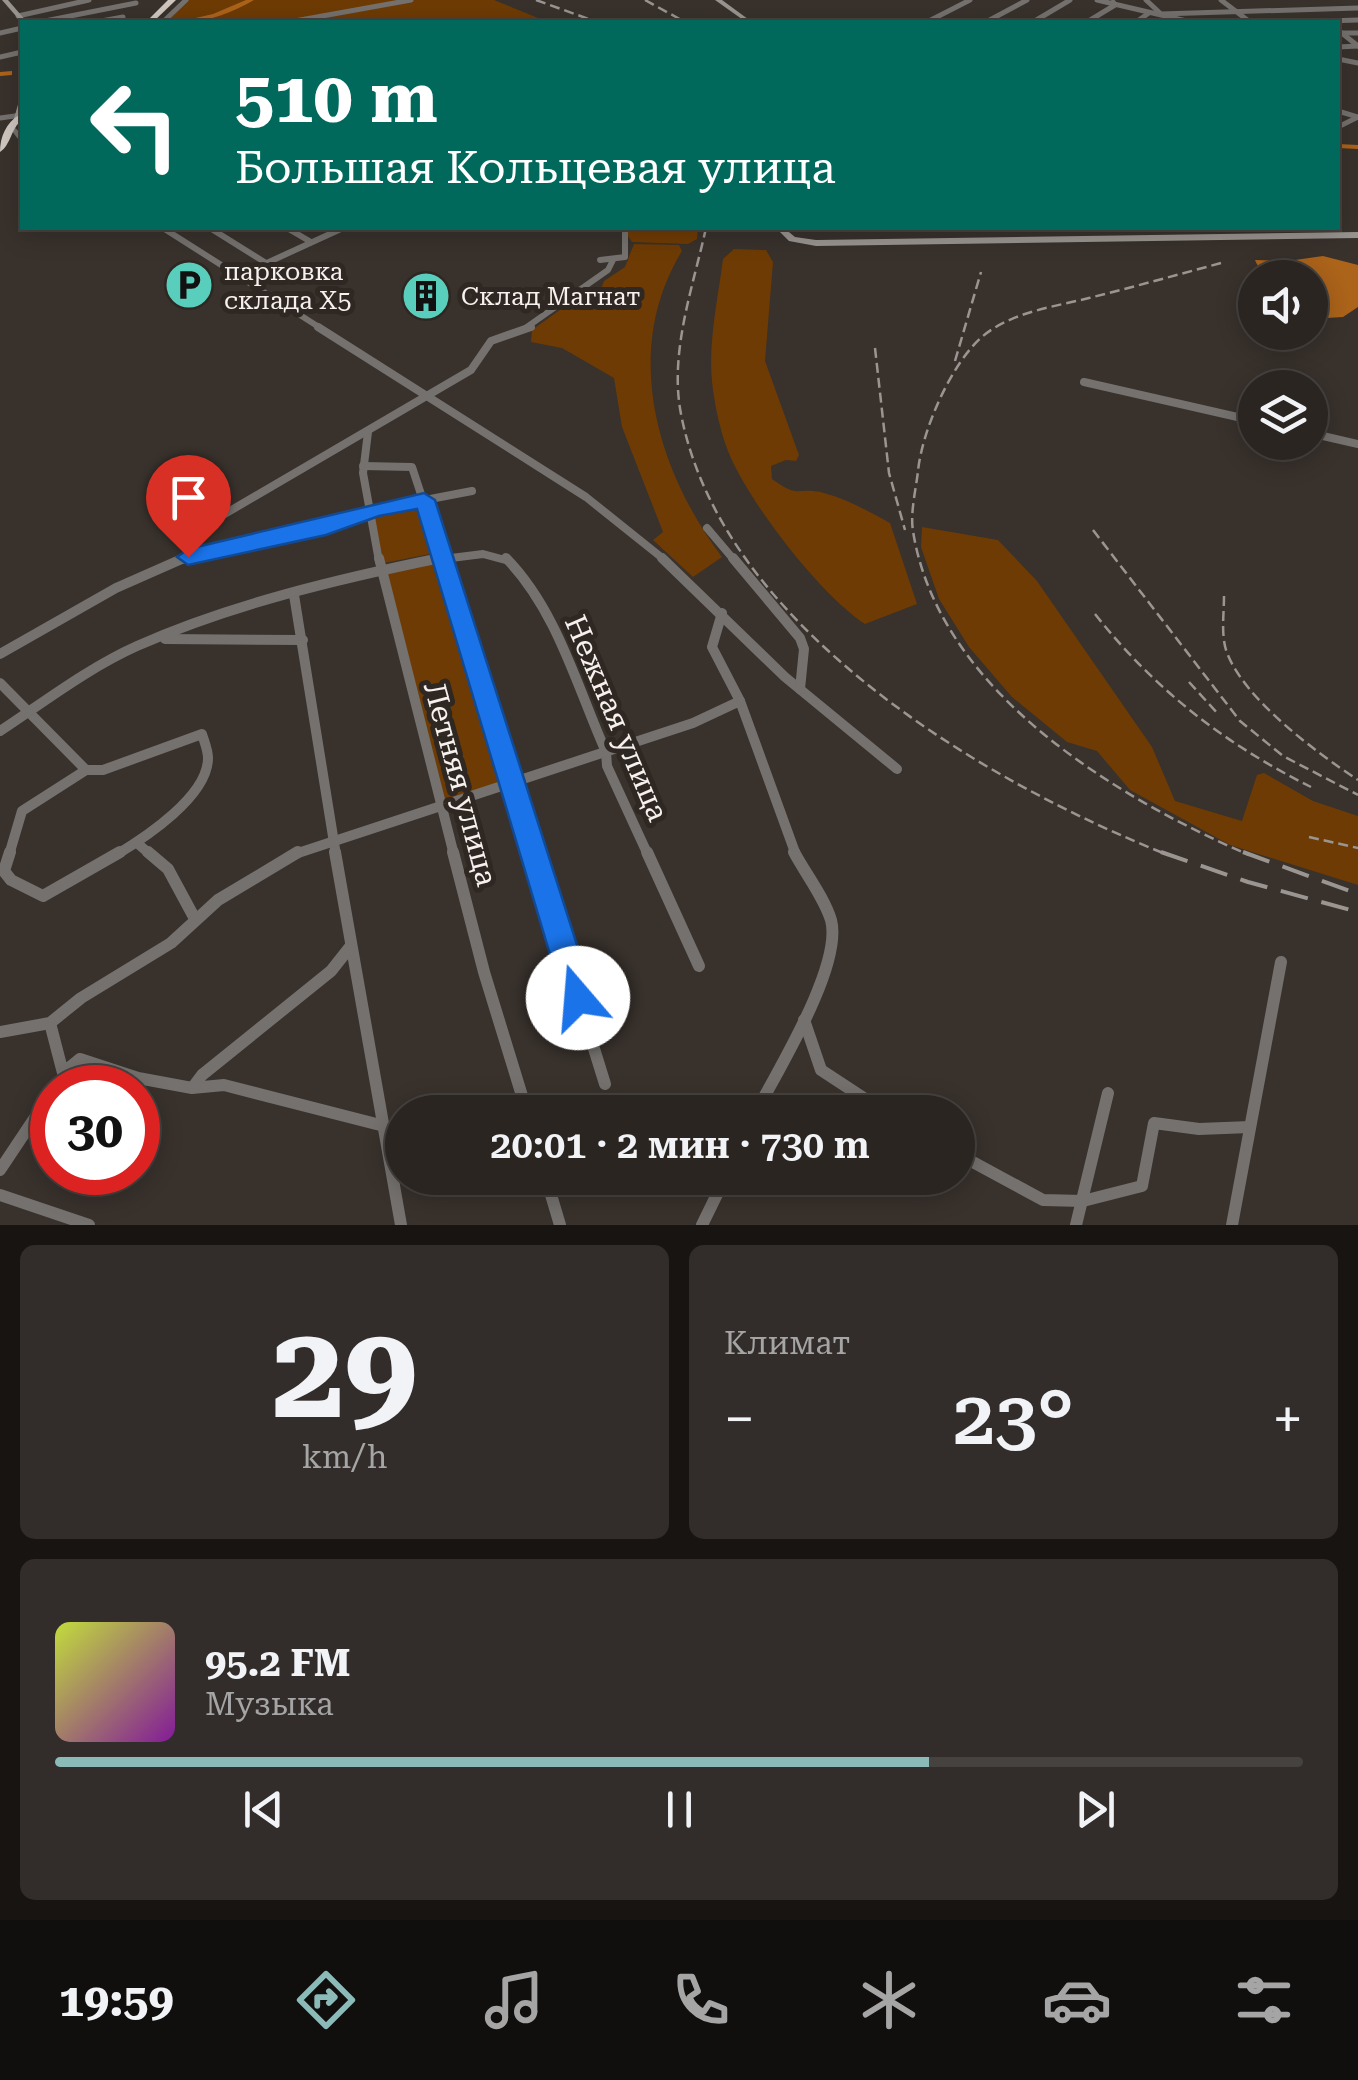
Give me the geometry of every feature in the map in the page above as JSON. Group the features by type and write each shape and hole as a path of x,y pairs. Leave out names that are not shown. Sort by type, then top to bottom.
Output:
{"highway":[{"path":"140,20 160,0"},
{"path":"151,20 172,0"},
{"path":"0,153 19,127"}],"main road":[{"path":"5,0 20,20"},
{"path":"718,0 746,20"},
{"path":"728,6 744,0"},
{"path":"782,230 792,238 816,243 1358,235"}],"street":[{"path":"55,0 61,7"},
{"path":"27,20 89,0"},
{"path":"165,20 186,0"},
{"path":"300,20 411,0"},
{"path":"931,20 970,0"},
{"path":"990,20 1027,0"},
{"path":"1036,20 1070,0"},
{"path":"1097,0 1161,14 1358,8"},
{"path":"1146,0 1161,14 1179,20"},
{"path":"1221,0 1247,20"},
{"path":"1090,20 1113,2"},
{"path":"50,20 136,3"},
{"path":"1190,6 1195,12"},
{"path":"1311,10 1324,20"},
{"path":"1139,20 1150,13"},
{"path":"107,20 123,17"},
{"path":"0,118 19,127"},
{"path":"166,230 586,497 642,540 800,690 897,769"},
{"path":"213,230 266,263"},
{"path":"290,230 311,242"},
{"path":"228,270 249,270 338,230"},
{"path":"600,260 625,257 626,230"},
{"path":"199,529 471,370 491,341 530,327 608,270 614,260"},
{"path":"264,294 303,302"},
{"path":"1084,382 1238,416"},
{"name":"Летняя улица","path":"368,432 363,466 382,571 484,972 521,1095"},
{"path":"1328,437 1358,444"},
{"name":"Летняя улица","path":"363,466 412,468 605,1084"},
{"path":"0,654 156,569 188,557 370,515 373,510 472,492"},
{"path":"707,528 800,638 804,649 800,690"},
{"name":"Нежная улица","path":"439,556 490,552 505,556 549,618 606,752 607,766 698,966"},
{"path":"0,731 70,684 156,639 294,595 439,556"},
{"path":"294,595 336,838 350,947 385,1113"},
{"path":"722,612 712,647 740,701 792,848 831,921 831,948 816,997 765,1095"},
{"path":"156,639 303,640"},
{"path":"0,683 86,770"},
{"path":"0,1032 50,1023 81,998 171,943 195,919 260,871 336,838 694,724 740,701"},
{"path":"202,734 208,763 197,788 150,836 137,843 43,896 11,880 2,870 22,811 86,770 102,770 202,734"},
{"path":"137,843 168,869 195,919"},
{"path":"192,1088 202,1075 331,971 350,947"},
{"path":"1232,1225 1281,962"},
{"path":"804,1020 822,1070 860,1095"},
{"path":"50,1023 61,1065"},
{"path":"73,1065 80,1060 96,1065"},
{"path":"160,1082 192,1088 224,1086 385,1126"},
{"path":"1076,1225 1108,1093"},
{"path":"975,1163 1043,1200 1083,1201 1142,1186 1154,1123 1200,1129 1250,1127"},
{"path":"0,1170 30,1126"},
{"path":"0,1195 89,1225"},
{"path":"397,1195 401,1225"},
{"path":"551,1195 560,1225"},
{"path":"702,1225 717,1195"}],"shaded area":[{"path":"184,0 494,0 543,20 161,20"},
{"path":"698,230 697,239 688,244 632,242 626,233"},
{"path":"634,244 679,245 682,251 664,289 653,329 651,369 655,409 665,448 680,487 722,557 693,577 653,540 663,532 622,427 614,378 562,348 531,342 532,330 564,307 600,292 604,281 625,267"},
{"path":"734,249 766,250 773,262 765,361 799,455 796,461 771,466 772,479 794,491 815,491 841,499 890,523 917,604 865,624 805,568 734,465 719,421 711,351 723,259"},
{"path":"1323,256 1358,265 1358,307 1343,317 1328,318 1328,260 1295,260"},
{"path":"418,501 430,554 384,563 371,509"},
{"path":"922,527 998,540 1037,581 1152,747 1175,801 1242,821 1257,775 1264,773 1313,801 1358,816 1358,885 1230,845 1130,790 1097,751 1067,742 1012,697 969,647 939,599 921,547"},
{"path":"436,559 503,781 444,800 386,573"}],"waterway":[{"path":"192,20 215,16 251,0"},
{"path":"0,74 9,73"},
{"path":"1340,146 1358,147"}],"railway":[{"path":"536,0 591,20"},
{"path":"645,0 681,20"},
{"path":"706,230 680,344 678,391 681,414 706,491 748,562 804,628 870,687 943,739 1019,785 1168,855"},
{"path":"1221,263 1033,311 983,336 949,380 932,418 921,455 912,524 929,588 957,640 994,688 1039,730 1090,768 1143,802 1249,855"},
{"path":"955,361 981,272"},
{"path":"875,348 889,473 905,530"},
{"path":"1093,530 1240,721 1283,756 1358,795"},
{"path":"1224,596 1226,650 1248,687 1302,740 1358,780"},
{"path":"1095,614 1142,667 1193,713 1249,753 1311,787"},
{"path":"1189,682 1219,715"},
{"path":"1309,837 1358,848"},
{"path":"1161,852 1248,882 1358,912"},
{"path":"1243,852 1358,894"}],"place":[{"name":"парковка склада X5","path":"189,285"},
{"name":"Склад Магнат","path":"426,296"}],"route":[{"path":"188,557 326,527 370,515 373,510 424,500 578,998"}]}
